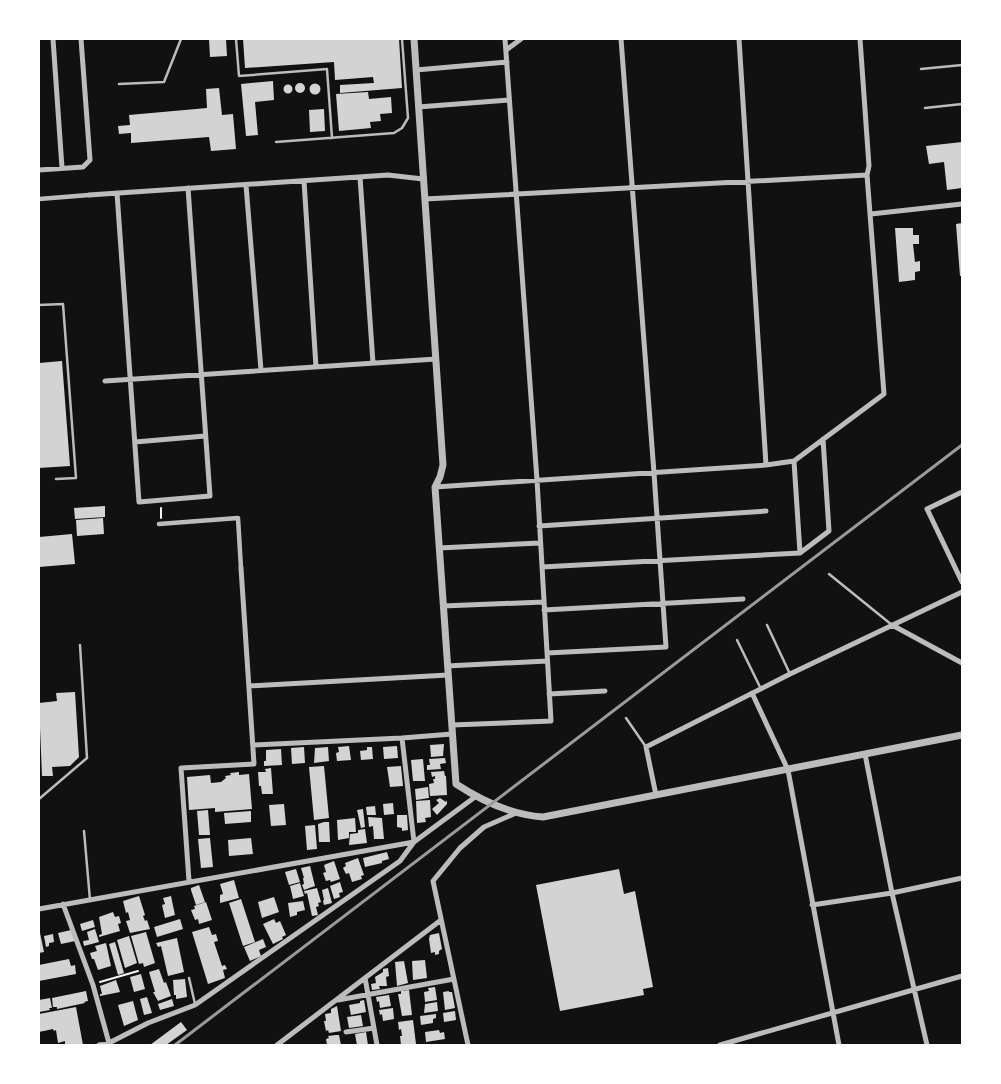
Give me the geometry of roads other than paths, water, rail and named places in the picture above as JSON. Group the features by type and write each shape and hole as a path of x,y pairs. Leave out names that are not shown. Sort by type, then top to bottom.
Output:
{"street":[{"path":"53,39 62,168"},
{"path":"39,170 83,167 90,160 81,39"},
{"path":"414,39 443,465 435,487 456,784 476,797 528,816 544,817 962,735"},
{"path":"452,725 551,721 505,39"},
{"path":"506,50 522,39"},
{"path":"547,653 666,647 621,39"},
{"path":"738,39 766,465"},
{"path":"435,487 766,465 794,461 884,394 867,175 869,166 860,39"},
{"path":"416,70 507,62"},
{"path":"418,107 510,100"},
{"path":"39,199 388,175 423,179"},
{"path":"424,199 867,175"},
{"path":"360,177 373,363"},
{"path":"304,181 316,367"},
{"path":"246,185 261,370"},
{"path":"117,193 139,502 210,496 188,188"},
{"path":"870,214 962,204"},
{"path":"105,381 436,359"},
{"path":"135,442 205,436"},
{"path":"542,568 800,553 829,531 823,439"},
{"path":"794,461 800,553"},
{"path":"962,492 927,509 962,582"},
{"path":"539,526 766,511"},
{"path":"160,524 238,518 254,764 181,768 189,881"},
{"path":"439,548 540,543"},
{"path":"656,795 646,747 790,674 962,592"},
{"path":"544,610 744,599"},
{"path":"443,606 544,602"},
{"path":"892,626 962,664"},
{"path":"447,666 547,660"},
{"path":"249,686 448,675"},
{"path":"549,694 605,691"},
{"path":"752,693 788,770 839,1045"},
{"path":"253,745 452,734"},
{"path":"402,738 414,842"},
{"path":"865,754 892,893 927,1045"},
{"path":"99,1045 195,1005 400,861 414,842 476,797"},
{"path":"468,1045 432,881 460,848 484,827 516,812"},
{"path":"39,909 414,842"},
{"path":"812,905 892,893 962,878"},
{"path":"63,904 93,985 109,1042"},
{"path":"277,1045 441,920"},
{"path":"720,1045 962,976"},
{"path":"365,978 377,1045"},
{"path":"336,1000 454,979"},
{"path":"346,1032 374,1028"},
{"path":"285,1039 286,1045"}],"lane":[{"path":"119,84 164,82 181,39"},
{"path":"236,39 239,76 327,69 332,138"},
{"path":"276,142 394,134 402,128 408,118 402,39"},
{"path":"921,69 962,65"},
{"path":"925,108 962,104"},
{"path":"39,305 63,304 76,478 56,479"},
{"path":"829,574 892,626"},
{"path":"767,625 790,674"},
{"path":"737,640 761,689"},
{"path":"39,799 87,758 80,645"},
{"path":"626,718 646,747"},
{"path":"84,831 90,900"},
{"path":"188,978 195,1005"}],"railway":[{"path":"175,1045 962,445"}]}
